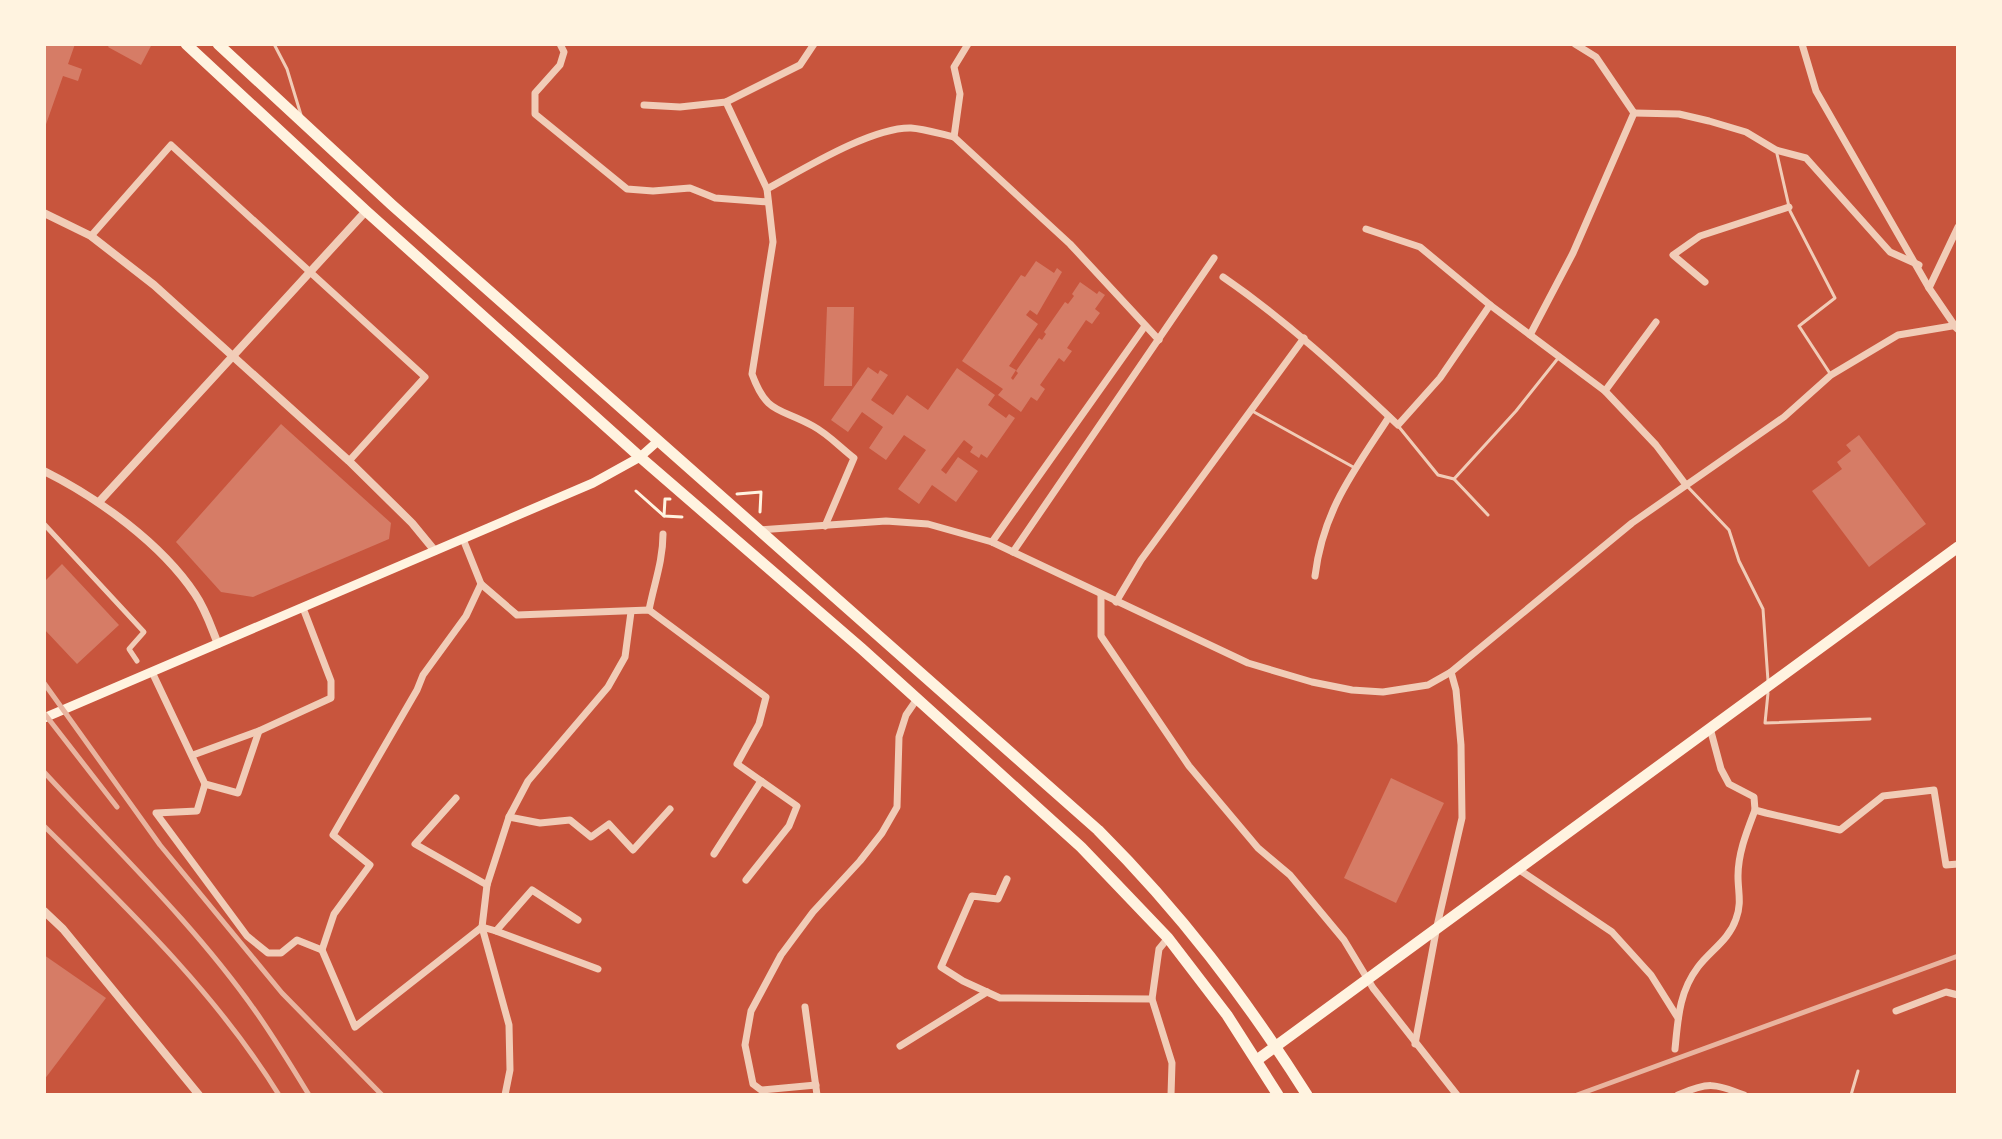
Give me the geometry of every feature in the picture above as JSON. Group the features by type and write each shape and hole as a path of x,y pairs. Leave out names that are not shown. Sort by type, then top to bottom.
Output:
{"highway":[{"path":"186,44 366,211 640,457 1081,847 1168,938 1227,1015 1278,1095"},
{"path":"218,44 658,441 1098,830 1182,919 1247,1003 1307,1095"},
{"path":"1257,1060 1958,547"}],"main road":[{"path":"44,718 593,483 640,457 658,441"}],"street":[{"path":"560,44 564,52 560,65 535,93 535,114 627,189 690,188 715,198 768,202"},
{"path":"644,105 680,107 726,102 800,65 814,44"},
{"path":"954,137 960,94 954,67 968,44"},
{"path":"1575,44 1596,57 1634,113"},
{"path":"758,530 886,521 928,524 992,542 1248,663 1352,690 1404,691 1428,685 1451,672 1632,523 1784,417 1831,375 1898,335 1957,327 1929,288 1919,265 1816,91 1802,44"},
{"path":"726,102 767,189 773,242 752,374 759,394 770,407 815,427 854,458 825,526"},
{"path":"1634,113 1679,114 1709,121 1746,132 1776,150 1806,158 1890,252 1919,265"},
{"path":"1530,335 1573,253 1634,113"},
{"path":"767,189 833,153 893,129 913,128 954,137 1070,244 1159,340"},
{"path":"91,236 171,145 425,377 349,461"},
{"path":"1705,282 1673,255 1700,236 1789,207"},
{"path":"99,502 366,211"},
{"path":"44,213 91,236 146,278 349,461 412,523 435,551"},
{"path":"1929,288 1958,227"},
{"path":"1366,229 1420,247 1490,305 1605,391 1656,445 1686,485"},
{"path":"1013,552 1214,258"},
{"path":"1223,277 1267,307 1304,338 1398,425 1440,378 1490,305"},
{"path":"1605,391 1656,322"},
{"path":"992,542 1145,326"},
{"path":"1116,602 1141,560 1304,338"},
{"path":"1315,576 1323,533 1334,503 1389,417"},
{"path":"44,471 99,502 151,546 194,592 218,644"},
{"path":"44,524 144,632 129,649 137,661"},
{"path":"649,610 656,576 663,560 663,534"},
{"path":"463,539 481,584 517,615 649,610 766,697 759,724 737,764 797,806 789,826 746,880"},
{"path":"481,584 466,616 423,675 333,835 370,865 334,914 322,950 355,1027 482,927"},
{"path":"1101,595 1101,636 1189,766 1258,848 1290,875 1344,940 1366,979 1457,1095"},
{"path":"193,755 259,731 331,698 331,681 303,608"},
{"path":"505,1095 510,1070 509,1025 482,927 487,885 509,817 528,781 608,687 625,657 631,612"},
{"path":"152,672 205,784 197,811 156,813 247,936 268,953 281,953 297,940 322,950"},
{"path":"1415,1044 1437,926 1462,818 1461,745 1456,690 1451,672"},
{"path":"816,1085 761,1090 753,1084 745,1045 751,1011 781,955 813,912 882,833 897,807 899,737 906,715 917,699"},
{"path":"1675,1049 1679,1001 1698,966 1721,945 1741,905 1738,875 1741,847 1755,810 1754,797 1729,784 1721,769 1710,728"},
{"path":"205,784 238,793 259,731"},
{"path":"714,854 761,781"},
{"path":"1755,810 1840,830 1883,796 1934,790 1946,865 1958,864"},
{"path":"456,798 415,844 487,885"},
{"path":"509,817 540,823 570,820 591,837 609,824 633,850 670,809"},
{"path":"1516,868 1612,932 1651,975 1678,1018"},
{"path":"1007,879 998,899 972,896 941,967 1000,998 1152,999"},
{"path":"496,931 532,890 578,920"},
{"path":"44,911 199,1095"},
{"path":"482,927 598,969"},
{"path":"1168,938 1159,949 1152,999 1172,1063 1171,1095"},
{"path":"900,1046 987,992"},
{"path":"1896,1011 1946,992 1958,995"},
{"path":"805,1007 817,1095"},
{"path":"1678,1095 1700,1085 1716,1084 1744,1095"}],"lane":[{"path":"274,44 287,69 304,124"},
{"path":"1776,150 1789,207 1835,298 1799,326 1831,375"},
{"path":"1454,479 1516,411 1559,357"},
{"path":"1252,410 1355,468"},
{"path":"1398,425 1438,475 1454,479 1488,515"},
{"path":"1686,485 1729,530 1739,561 1763,609 1768,685 1765,723 1870,719"},
{"path":"1851,1095 1858,1071"}],"path":[{"path":"636,491 664,516 682,517"},
{"path":"747,493 761,492 759,516"},
{"path":"664,516 665,499"}],"building":[{"path":"44,44 75,44 68,64 82,69 78,81 63,76 44,130"},
{"path":"110,44 152,44 141,65 108,47"},
{"path":"1036,261 1054,273 1057,268 1062,272 1037,315 1030,310 1026,315 1038,324 1009,366 1016,370 1011,378 1013,380 1018,373 1016,371 1039,338 1042,340 1046,334 1044,332 1065,302 1068,304 1074,296 1072,294 1080,282 1097,294 1099,291 1105,295 1095,309 1100,313 1092,324 1086,320 1067,348 1072,351 1064,362 1059,358 1040,385 1045,389 1037,401 1031,397 1021,412 998,395 1003,389 962,361 1021,275 1025,277"},
{"path":"827,307 854,307 852,386 824,386"},
{"path":"868,367 878,374 880,370 888,375 871,400 893,415 907,395 928,410 957,368 995,395 988,405 1006,418 1009,414 1015,418 987,458 981,454 979,458 970,452 973,447 964,440 941,470 946,474 958,457 978,471 956,502 932,485 919,504 898,489 926,450 904,435 886,460 869,448 883,427 862,412 848,432 831,420"},
{"path":"281,424 391,523 389,539 253,597 221,592 176,542"},
{"path":"1859,435 1926,524 1869,567 1812,491 1842,469 1837,462 1851,451 1846,445"},
{"path":"62,564 119,625 77,664 44,629 44,582"},
{"path":"1391,778 1444,803 1396,903 1344,878"},
{"path":"44,955 106,998 44,1080"}],"railway":[{"path":"44,683 160,845 282,993 382,1095"},
{"path":"44,713 117,807"},
{"path":"44,772 207,949 256,1012 309,1095"},
{"path":"44,826 139,921 199,987 228,1022 279,1095"},
{"path":"1577,1095 1958,956"}]}
